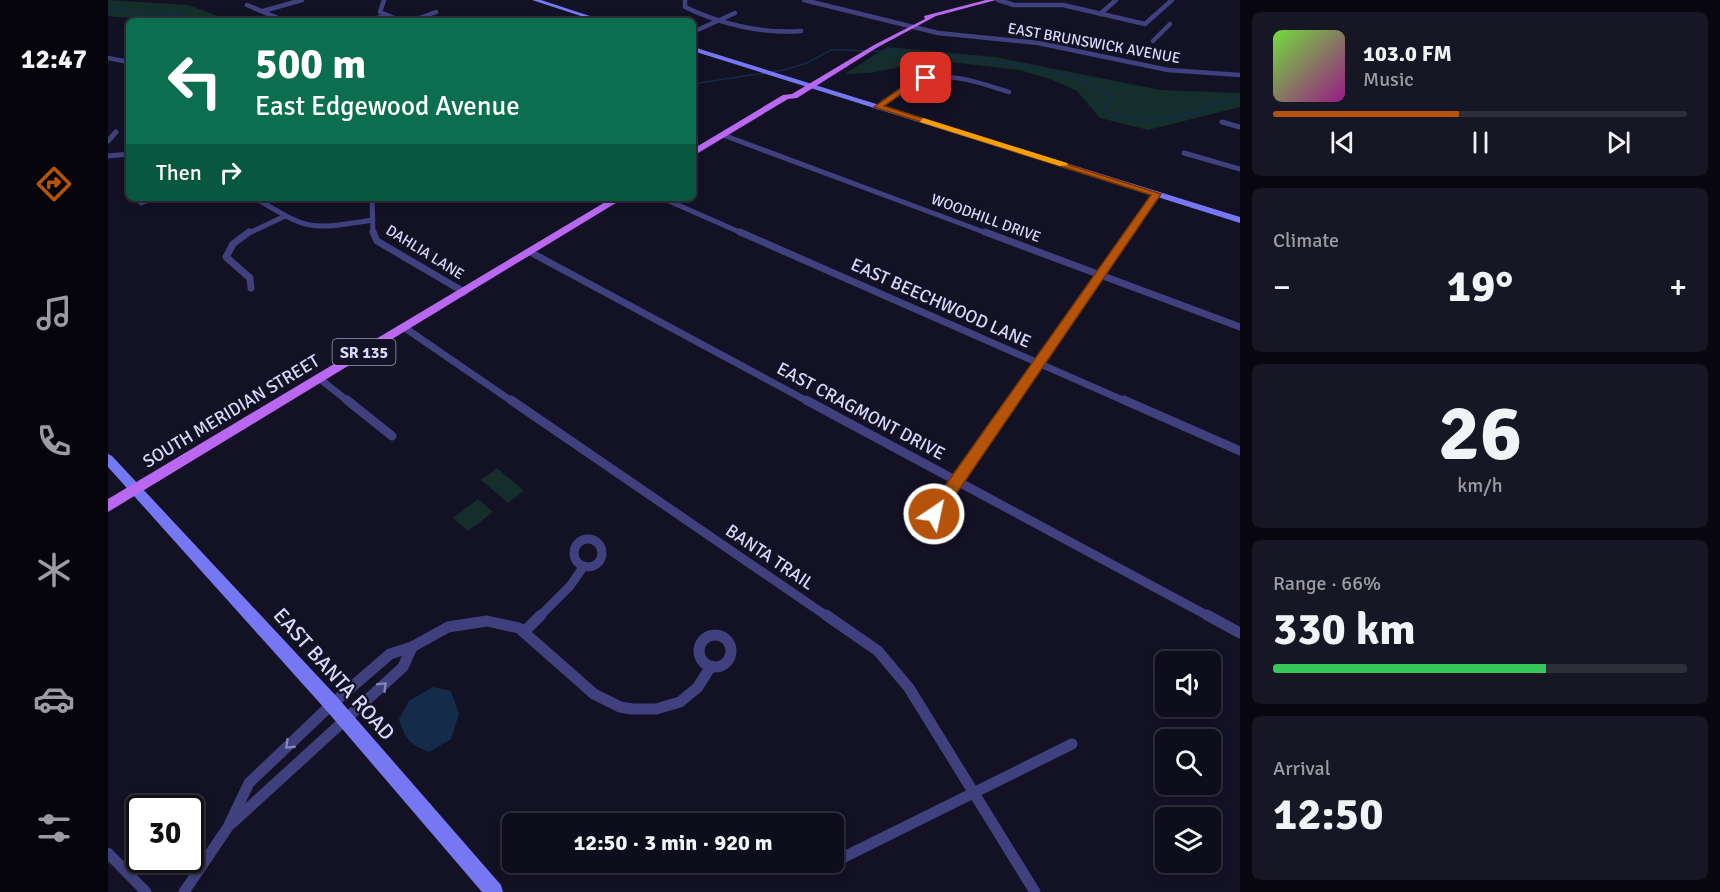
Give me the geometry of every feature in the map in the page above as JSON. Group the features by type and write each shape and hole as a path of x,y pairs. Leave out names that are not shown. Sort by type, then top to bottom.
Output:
{"main road":[{"path":"535,0 592,18"},
{"path":"786,97 785,94 865,45 908,26 932,19 933,16 996,0"},
{"path":"696,151 786,97 794,96 811,86 908,26"},
{"path":"696,50 1240,220"},
{"name":"SOUTH MERIDIAN STREET","path":"108,506 614,201"},
{"name":"EAST BANTA ROAD","path":"108,459 332,704 494,892"}],"street":[{"path":"263,11 302,0"},
{"path":"384,0 379,10 393,18"},
{"path":"685,0 684,4 688,9 721,20 765,31 801,31"},
{"name":"EAST BRUNSWICK AVENUE","path":"804,0 945,34 1038,43 1168,70 1240,75"},
{"path":"996,0 1019,5 1063,5 1145,24 1172,0"},
{"path":"1019,5 1041,0"},
{"path":"1100,14 1116,0"},
{"path":"247,4 278,18"},
{"path":"419,18 436,12"},
{"path":"696,31 735,13"},
{"path":"377,18 385,15"},
{"path":"1150,19 1170,24 1153,40"},
{"path":"108,58 126,61"},
{"path":"878,107 914,82 932,77 962,79 1009,92"},
{"path":"1222,122 1240,127"},
{"path":"108,141 116,132"},
{"name":"WOODHILL DRIVE","path":"723,135 1240,327"},
{"path":"1184,153 1240,169"},
{"path":"108,156 126,154"},
{"path":"922,531 1156,194"},
{"path":"260,201 298,224 314,226 373,220"},
{"name":"DAHLIA LANE","path":"372,201 373,233 380,243 464,292"},
{"name":"EAST BEECHWOOD LANE","path":"669,201 1240,451"},
{"path":"251,288 250,278 226,258 227,248 240,237 285,216"},
{"name":"EAST CRAGMONT DRIVE","path":"530,252 1240,633"},
{"name":"BANTA TRAIL","path":"405,328 878,651 909,688 1035,892"},
{"path":"320,379 392,436"},
{"path":"524,632 570,586 584,566"},
{"path":"184,892 228,827 249,783 332,704 390,654 412,647 448,627 471,621 498,622 524,632 594,694 620,707 632,709 656,709 680,702 698,687 711,666"},
{"path":"228,827 403,667 412,647"},
{"path":"844,857 1072,744"},
{"path":"108,853 112,861 146,892"}],"green space":[{"path":"108,0 188,5 223,18 126,18 108,16"},
{"path":"887,47 995,57 1161,90 1240,93 1240,107 1148,130 1100,118 1077,91 1050,79 1019,70 934,60 870,73 845,74"},
{"path":"497,468 524,491 508,503 481,480"},
{"path":"478,499 493,512 468,531 453,518"}],"water":[{"path":"433,687 451,691 459,714 451,739 429,752 417,747 409,740 399,719 409,701"}],"waterway":[{"path":"108,10 173,14 190,18"},
{"path":"696,84 784,70 807,63 831,50 941,54 1037,69 1077,78 1112,97 1107,103"},
{"path":"1220,103 1240,100"},
{"path":"1109,101 1105,106 1109,114 1147,120 1200,113 1208,106 1220,103"},
{"path":"1220,103 1225,101"}],"slow traffic":[{"path":"923,120 1064,165"}],"route":[{"path":"926,78 914,82 878,107 1156,194 934,514"}]}
